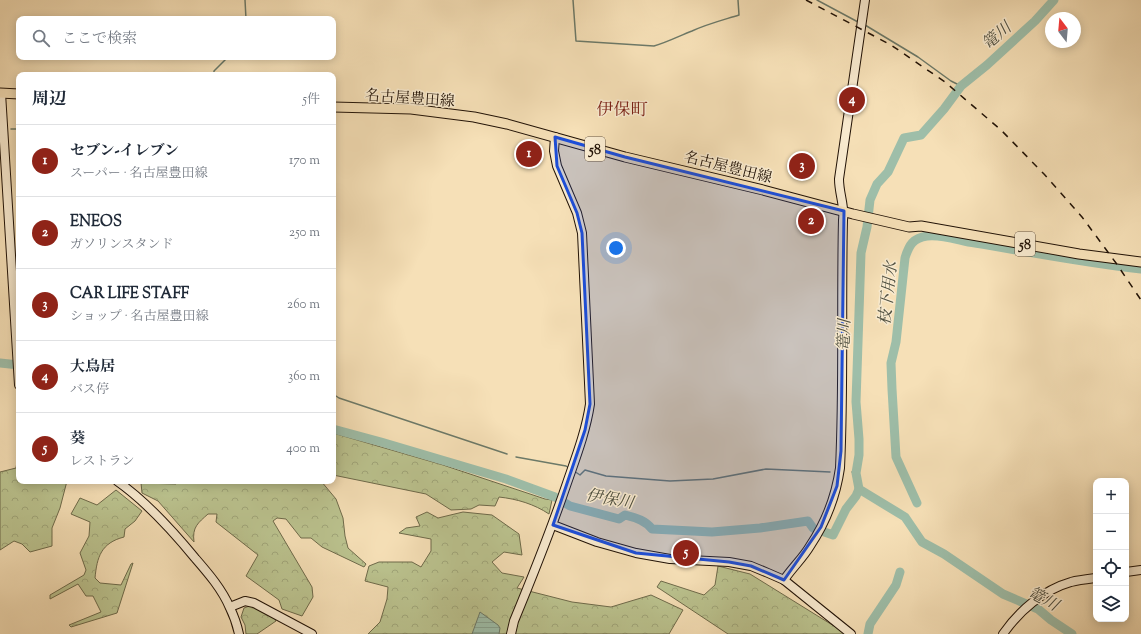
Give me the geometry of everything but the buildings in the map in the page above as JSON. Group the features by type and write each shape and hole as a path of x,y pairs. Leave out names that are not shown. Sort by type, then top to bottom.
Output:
{"main road":[{"path":"0,93 16,94"},
{"name":"名古屋豊田線","path":"336,107 410,109 474,117 555,137 625,158 909,226 1079,254 1141,262"}],"street":[{"path":"784,580 810,547 821,527 837,486 841,451 841,276 843,220 848,212 839,189 839,175 865,0"},
{"path":"0,93 6,169 16,347"},
{"path":"511,634 514,621 553,525 570,474 588,417 590,397 582,233 577,213 556,162 554,152 555,137"},
{"path":"120,484 152,511 182,542 218,587 230,607 239,634"},
{"path":"553,525 597,542 636,553 670,559 729,562 751,566 784,580 851,634"},
{"path":"1129,572 1141,570"},
{"path":"1003,634 1022,610 1048,593 1071,582 1093,578"},
{"path":"230,607 244,601 254,603 312,634"}],"highlighted area":[{"path":"555,137 625,157 844,211 841,451 837,486 821,527 784,580 751,566 729,562 636,553 553,525 585,430 590,404 582,233 577,213 557,166"}],"green space":[{"path":"336,434 443,465 552,500 549,514 525,502 499,497 495,506 479,505 471,509 451,510 426,494 336,476"},
{"path":"16,468 16,484 66,484 60,508 52,528 52,546 30,552 22,544 14,541 0,550 0,472"},
{"path":"141,484 324,484 336,499 343,518 348,548 366,564 364,567 322,547 311,538 301,538 286,519 277,518 273,521 312,587 313,597 302,616 282,609 279,600 246,576 258,555 216,522 217,514 208,514 196,526 194,542 158,501 142,493"},
{"path":"116,490 142,511 135,521 125,529 124,537 110,543 105,547 97,564 95,578 100,583 121,585 131,564 133,563 117,613 71,627 69,625 101,612 93,596 86,596 78,584 50,599 50,595 84,575 86,570 80,553 89,536 90,522 71,514 80,498 97,505"},
{"path":"427,512 438,518 463,512 492,515 519,534 522,555 504,552 492,562 502,573 524,577 517,588 572,602 611,607 651,595 683,610 669,634 368,634 380,622 387,599 388,587 365,581 369,566 379,562 412,562 421,567 431,551 431,539 399,533 406,528 420,526 416,517"},
{"path":"718,566 750,574 845,634 728,634 657,587 661,581 704,595 715,585"},
{"path":"252,605 272,615 276,621 257,634 246,634 245,625 241,617 244,608"}],"shaded area":[{"path":"480,612 498,625 500,628 499,634 472,634"}],"waterway":[{"path":"245,0 246,16"},
{"path":"573,0 576,41 654,46 703,26 739,15 738,0"},
{"path":"817,0 858,22"},
{"name":"篭川","path":"1054,0 1035,21 987,65 961,86 944,109 921,135 904,138 888,172 877,184 870,200 867,227 861,253 856,402 859,455 856,473 859,489 905,517 922,542 944,554 1003,594 1038,609 1072,634"},
{"path":"865,25 918,57 951,81 961,86"},
{"path":"214,72 225,60"},
{"path":"11,129 16,129"},
{"name":"枝下用水","path":"917,503 896,457 891,363 896,342 905,258 912,243 918,238 939,236 1099,264 1141,269"},
{"name":"伊保川","path":"0,363 16,365"},
{"path":"336,396 507,454"},
{"name":"伊保川","path":"336,430 506,479 555,497 570,506 619,519 625,515 633,517 643,521 652,529 712,532 760,528 808,521 813,528 833,535 846,509 856,496 859,489"},
{"path":"516,457 566,466 569,468"},
{"path":"574,471 580,475 585,470 606,476 670,481 713,479 766,469 830,472"},
{"name":"篭川","path":"852,472 856,473"},
{"name":"枝下用水","path":"868,634 870,624 896,585 900,572"}],"railway":[{"path":"806,0 891,45 945,82 1001,130 1044,174 1082,217 1141,300"}],"place":[{"name":"大鳥居","path":"852,100"},
{"name":"セブン-イレブン","path":"529,154"},
{"name":"CAR LIFE STAFF","path":"802,166"},
{"name":"ENEOS","path":"811,221"},
{"name":"葵","path":"686,553"}],"district":[{"name":"伊保町","path":"622,109"}]}
